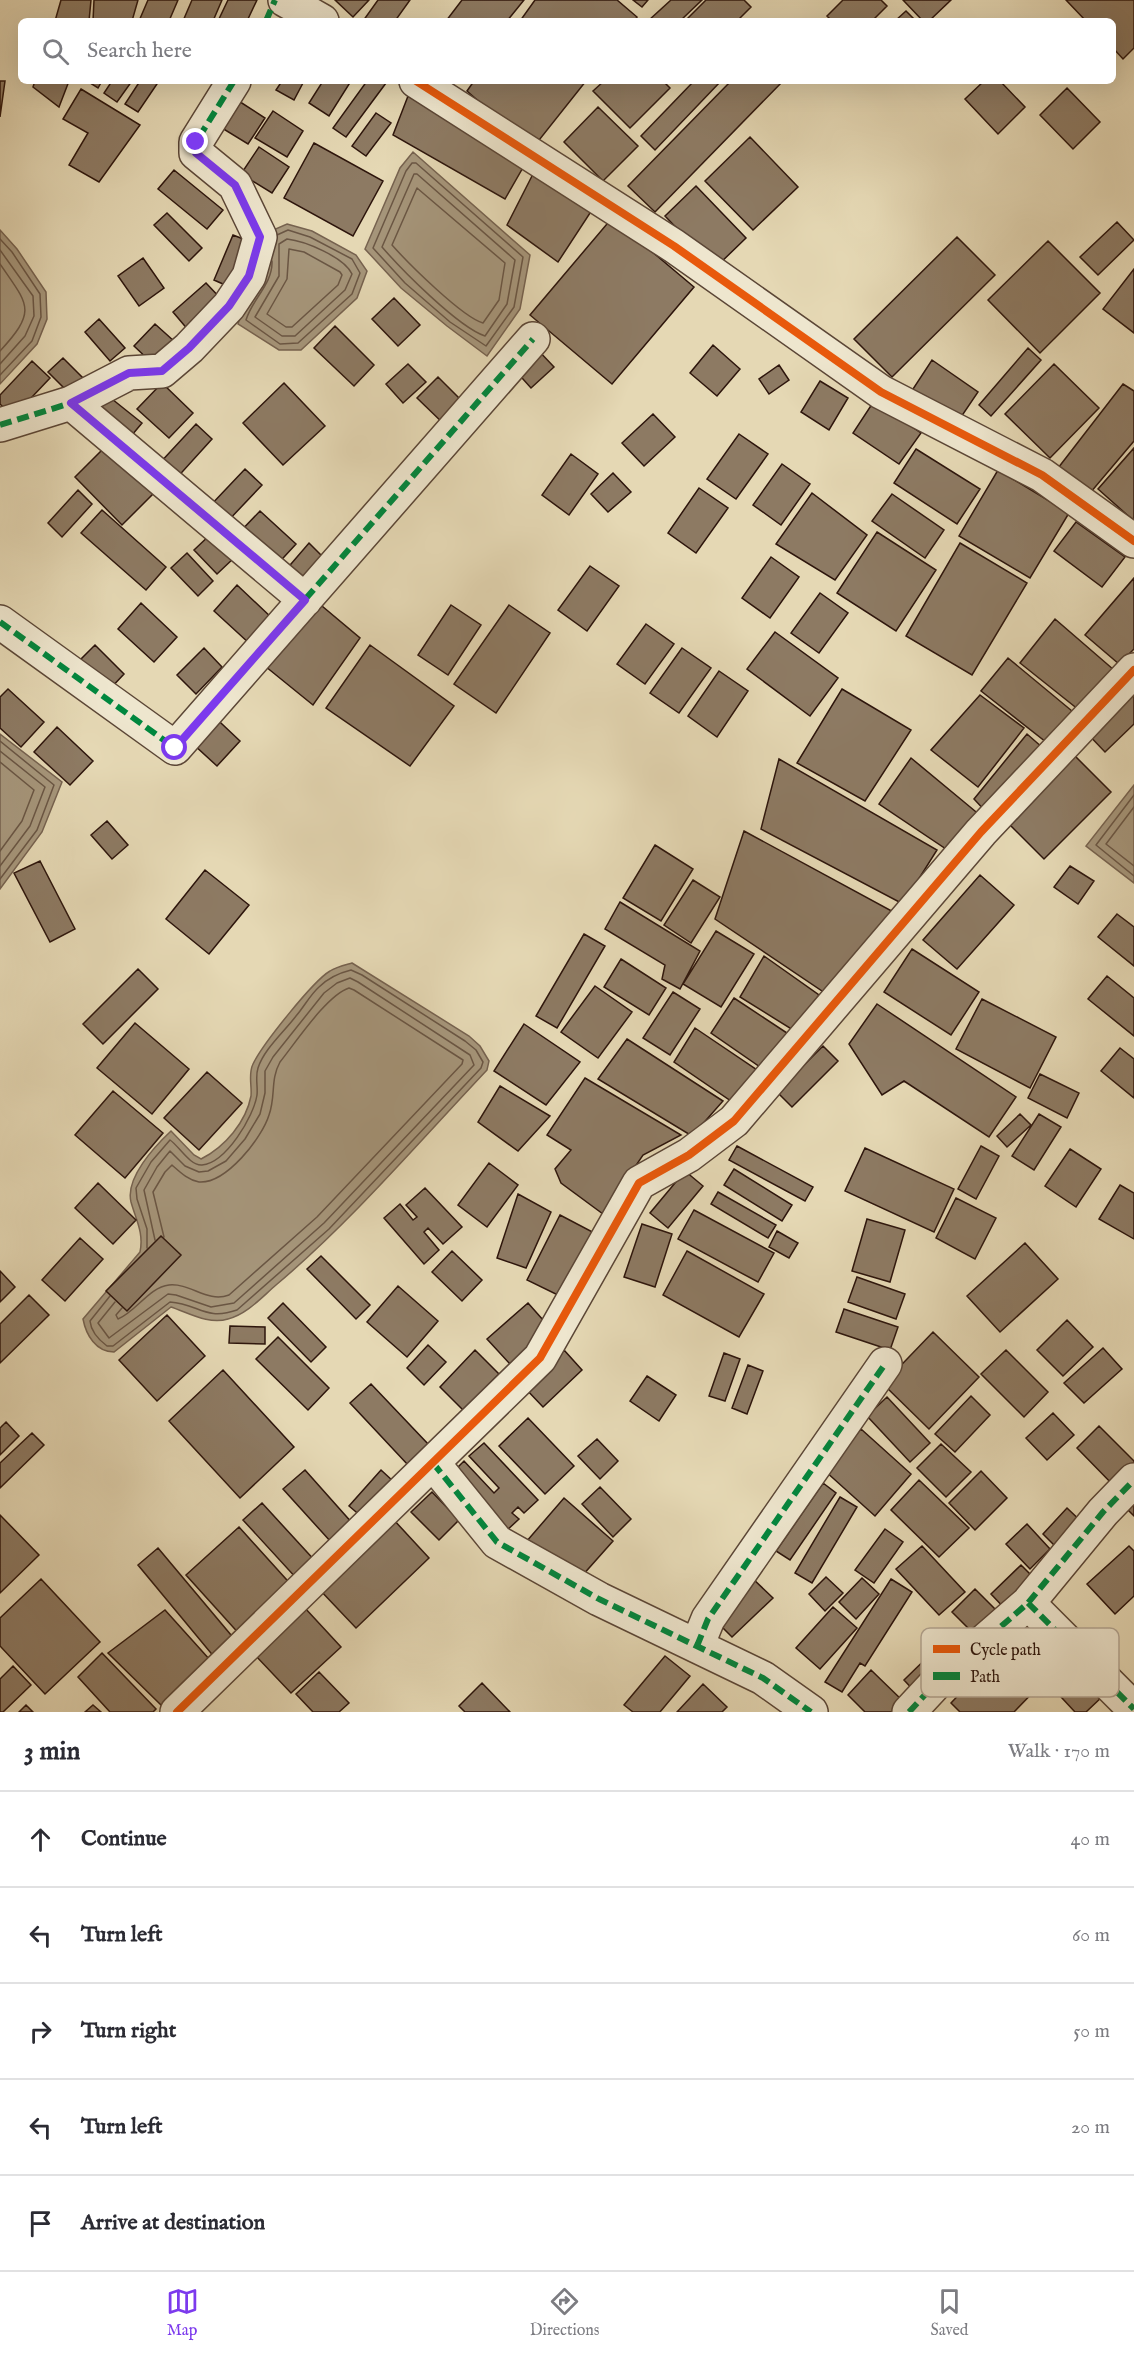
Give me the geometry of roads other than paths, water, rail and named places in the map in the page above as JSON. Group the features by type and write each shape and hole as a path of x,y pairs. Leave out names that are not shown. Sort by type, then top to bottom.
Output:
{"street":[{"path":"267,18 275,0"},
{"path":"285,0 317,18"},
{"path":"0,425 71,403 129,373 162,371 189,348 229,306 249,276 260,237 235,185 196,153 195,148 196,142 232,84"},
{"path":"421,84 674,246 881,392 1042,475 1134,541"},
{"path":"0,622 175,748 533,339"},
{"path":"71,403 305,600"},
{"path":"177,1712 540,1358 639,1183 689,1155 734,1121 981,832 1134,670"},
{"path":"697,1646 708,1619 885,1364"},
{"path":"433,1462 497,1542 599,1599 763,1678 810,1712"},
{"path":"999,1628 1028,1603 1103,1512 1134,1480"},
{"path":"1028,1603 1055,1628"},
{"path":"1119,1689 1131,1700"},
{"path":"909,1712 923,1697"}],"water":[{"path":"413,152 530,255 520,309 487,356 401,288 365,249 400,168"},
{"path":"287,224 312,231 356,255 367,271 357,298 301,350 279,350 238,324 264,234"},
{"path":"0,230 17,249 46,292 47,319 37,344 0,384"},
{"path":"0,734 62,782 42,832 0,889"},
{"path":"1134,785 1134,883 1086,846"},
{"path":"352,963 469,1036 480,1046 489,1061 487,1070 331,1235 248,1309 235,1317 214,1320 199,1318 171,1307 114,1352 97,1346 89,1336 83,1319 140,1252 140,1233 130,1193 132,1183 143,1163 171,1131 194,1155 201,1159 226,1141 239,1124 248,1106 251,1096 252,1068 266,1043 288,1014 322,977 335,968"}]}
